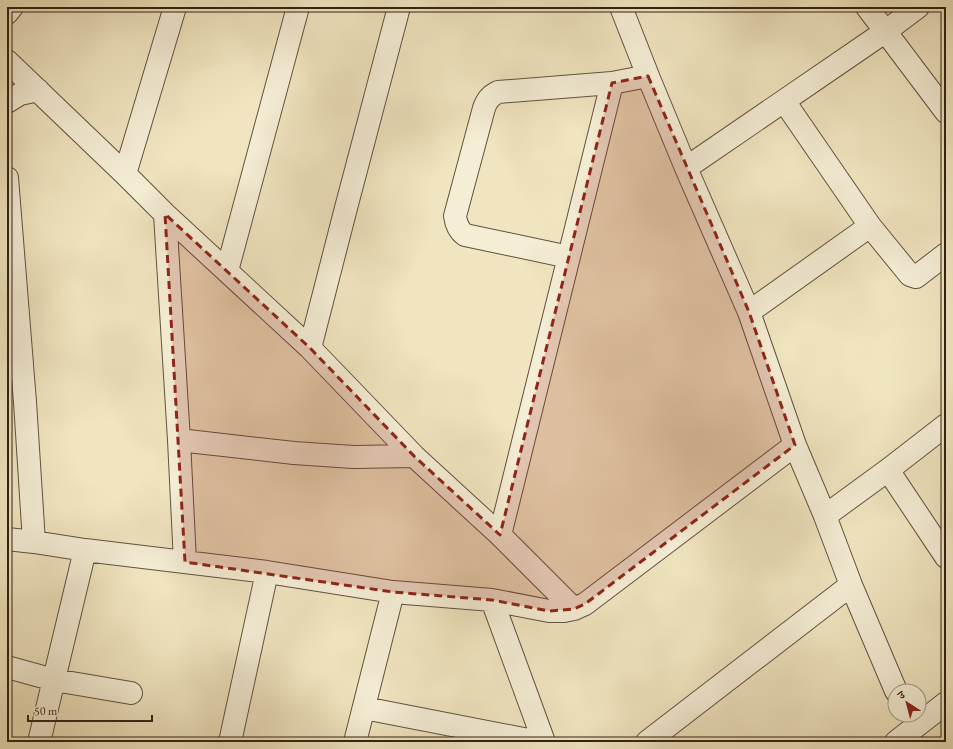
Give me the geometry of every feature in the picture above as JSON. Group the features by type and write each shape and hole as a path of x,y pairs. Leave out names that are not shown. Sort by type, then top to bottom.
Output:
{"street":[{"path":"7,13 12,7"},
{"path":"125,174 175,7"},
{"path":"227,271 298,7"},
{"path":"310,348 400,7"},
{"path":"621,7 686,168 749,312 795,445 825,516 851,585 893,683"},
{"path":"867,7 946,112"},
{"path":"686,168 886,31 918,7"},
{"path":"7,61 165,214 310,348 414,456 500,535 574,609"},
{"path":"569,258 465,235 460,231 456,223 455,216 487,100 498,92 612,83 648,76"},
{"path":"500,535 612,83"},
{"path":"7,102 20,94 38,90"},
{"path":"784,101 870,226 907,272 916,277 946,254"},
{"path":"7,178 25,402 34,542"},
{"path":"165,214 185,562"},
{"path":"749,312 870,226"},
{"path":"825,516 946,425"},
{"path":"179,440 294,453 346,457 414,456"},
{"path":"7,539 268,572 393,592 492,600 550,612 564,611 574,609 585,604 795,445"},
{"path":"888,470 946,557"},
{"path":"39,742 85,550"},
{"path":"230,742 268,572"},
{"path":"647,742 851,585"},
{"path":"356,742 393,592"},
{"path":"492,600 527,691 544,742"},
{"path":"7,667 54,680 131,693"},
{"path":"908,732 946,703"},
{"path":"364,708 540,742"}],"highlighted area":[{"path":"648,76 749,312 795,445 585,604 574,609 549,611 492,600 393,592 185,562 165,214 310,348 414,456 500,535 612,83"}]}
